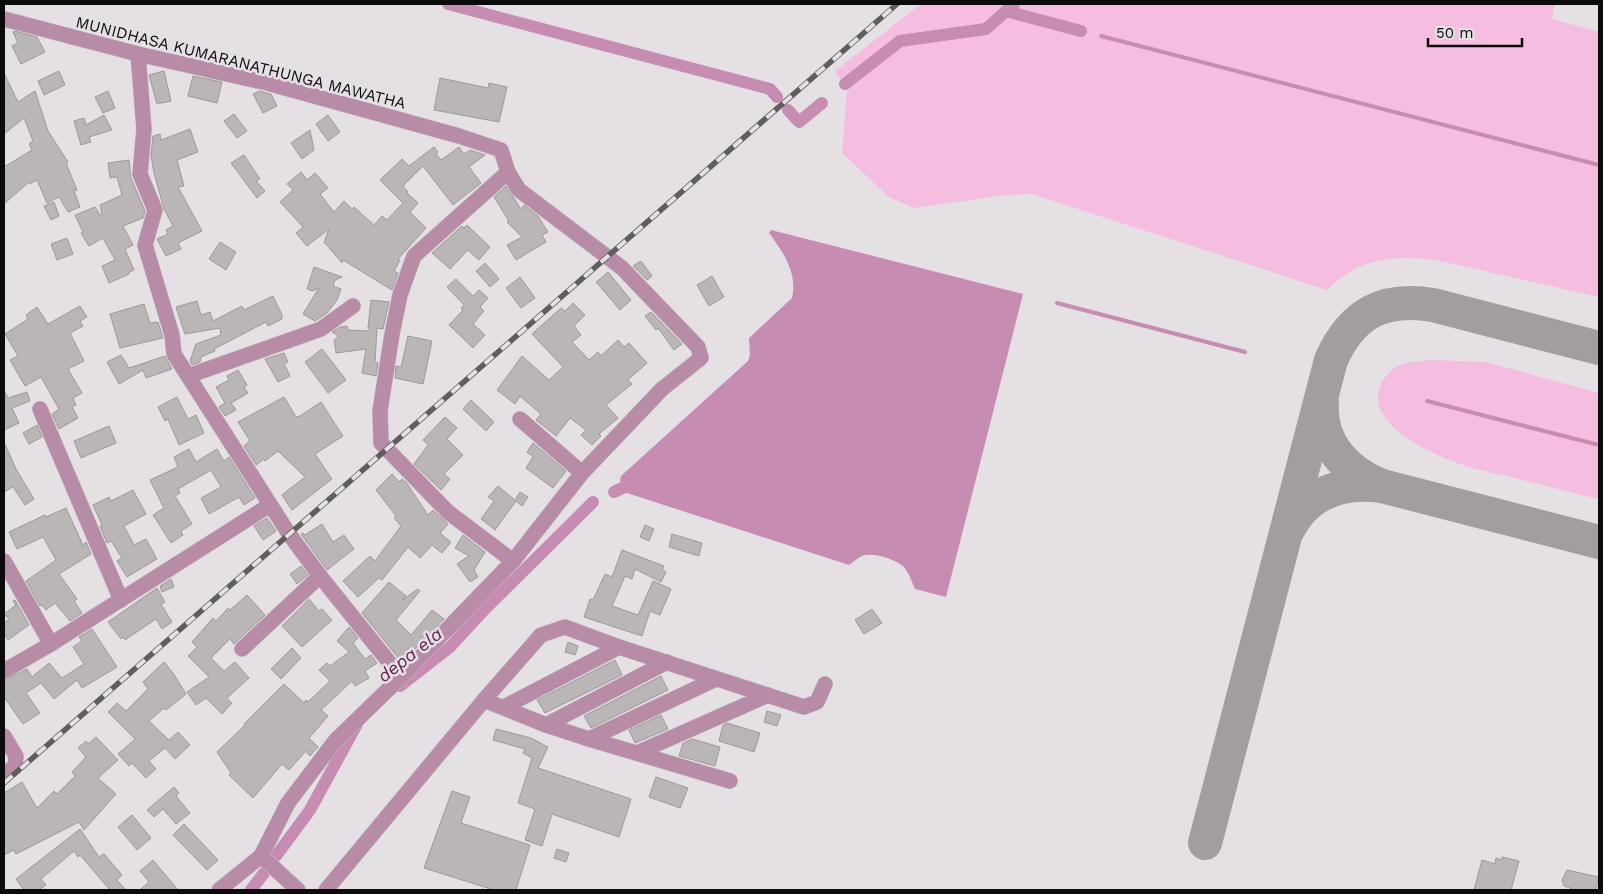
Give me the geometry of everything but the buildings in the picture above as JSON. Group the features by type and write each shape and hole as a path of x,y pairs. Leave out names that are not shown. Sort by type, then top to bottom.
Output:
{"street":[{"name":"MUNIDHASA KUMARANATHUNGA MAWATHA","path":"4,19 138,54 267,83 459,136 500,150 508,172 519,190 622,268 698,347 701,358 662,389 582,473 513,561 335,741 288,803 261,856 220,890"},
{"path":"138,54 144,129 140,174 155,210 144,245 172,334 174,354 270,505 320,576 400,677"},
{"path":"508,172 414,256 400,295 380,412 381,443 448,512 513,561"},
{"path":"188,376 321,329 352,306"},
{"path":"40,409 121,600"},
{"path":"520,419 582,473"},
{"path":"4,671 51,644 270,505"},
{"path":"4,561 51,644"},
{"path":"242,649 320,576"},
{"path":"326,890 484,700 541,635 565,627 619,648 804,707 817,702 825,684"},
{"path":"504,707 619,648"},
{"path":"546,725 667,662"},
{"path":"589,740 716,679"},
{"path":"637,753 768,695"},
{"path":"484,700 589,740 730,781"},
{"path":"4,736 16,756 14,766 4,775"},
{"path":"261,856 298,890"}],"shaded area":[{"path":"921,4 1555,4 1552,19 1599,32 1599,297 1436,260 1405,258 1377,261 1364,265 1339,279 1327,290 1032,194 1006,195 914,208 889,197 842,153 847,90 835,71"},
{"path":"771,230 1023,294 946,597 915,589 904,567 886,558 866,555 849,565 627,493 621,486 621,476 748,361 750,355 749,338 792,298 793,280 791,271 784,255 769,233"},
{"path":"1433,360 1486,362 1599,393 1599,499 1463,465 1436,454 1405,437 1392,426 1383,414 1378,401 1380,387 1384,379 1395,368 1408,363"}],"waterway":[{"path":"448,4 770,89 777,97"},
{"path":"845,84 900,41 986,29 1014,4"},
{"path":"1006,11 1081,31"},
{"path":"1101,36 1599,165"},
{"path":"788,110 799,122 822,103"},
{"path":"1057,303 1245,352"},
{"path":"1427,401 1599,445"},
{"name":"depa ela","path":"614,492 637,481"},
{"name":"depa ela","path":"400,686 450,647 485,609 593,502"},
{"name":"depa ela","path":"276,856 310,810 357,724"},
{"name":"depa ela","path":"251,890 264,873"}],"taxiway":[{"path":"1205,843 1331,360 1349,330 1359,320 1384,306 1415,303 1433,305 1599,348"},
{"path":"1288,530 1305,506 1328,492 1354,485 1382,486 1357,473 1337,454 1325,431 1322,403"},
{"path":"1382,486 1599,542"}],"railway":[{"path":"4,783 897,4"}]}
